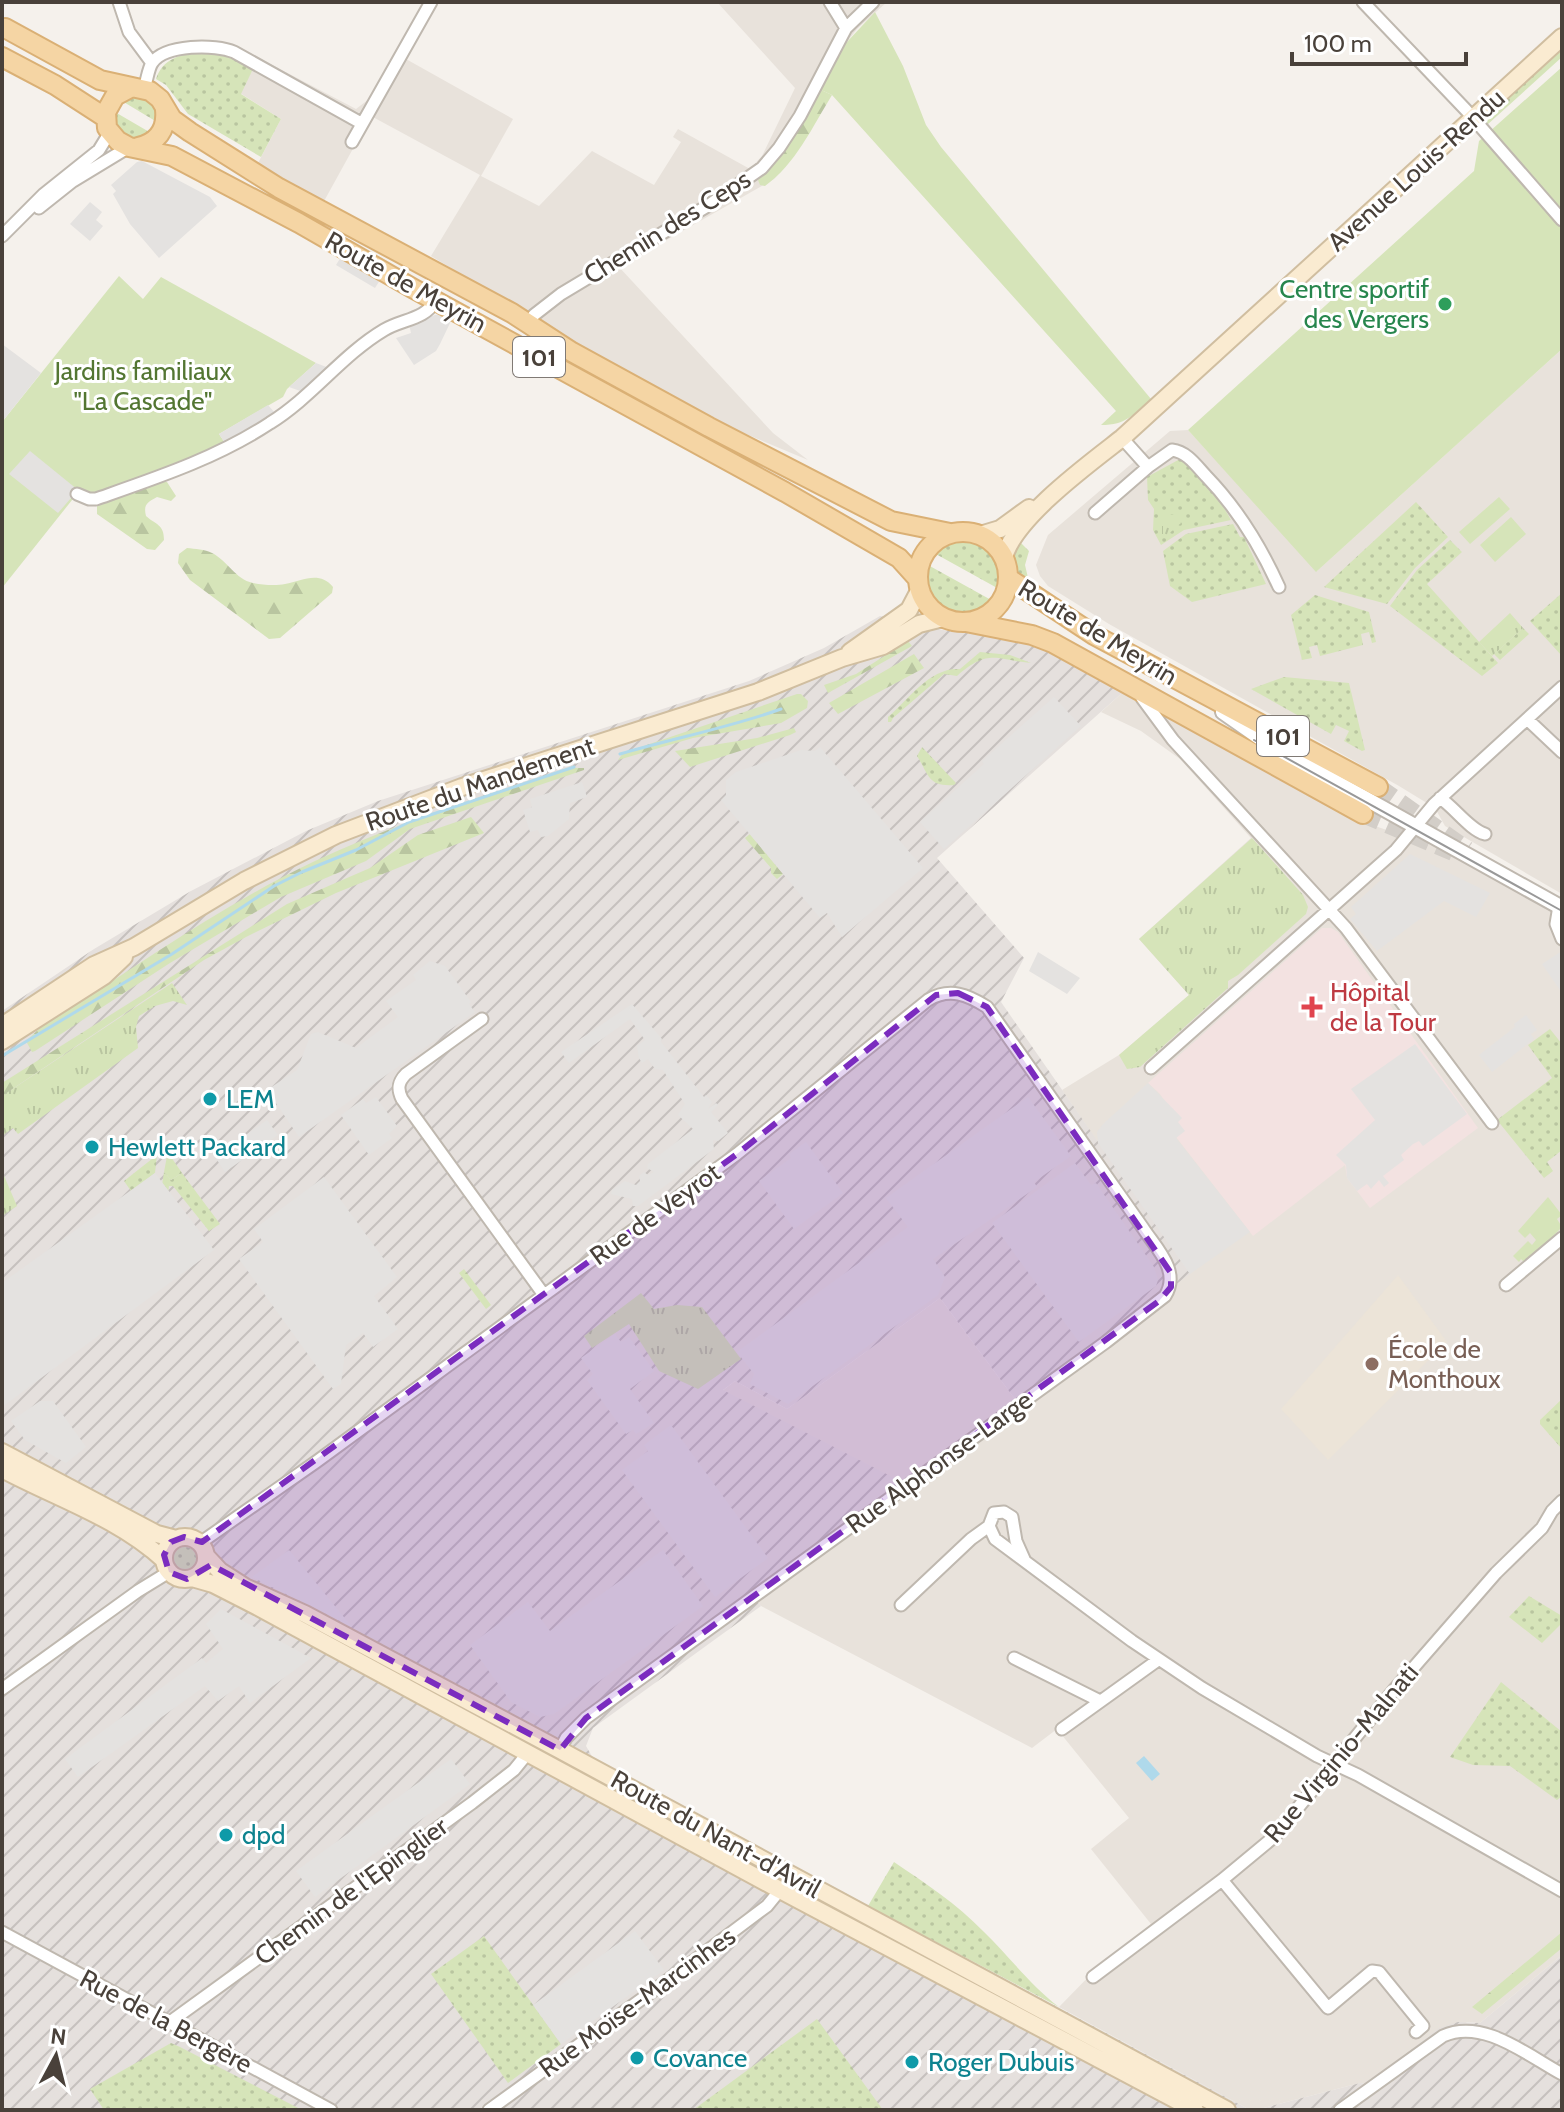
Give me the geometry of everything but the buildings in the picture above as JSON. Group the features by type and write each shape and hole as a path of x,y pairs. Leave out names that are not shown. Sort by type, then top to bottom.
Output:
{"main road":[{"name":"Route de Meyrin","path":"5,28 100,80 155,94 165,110 190,132 279,188 529,323 586,360 859,507 891,521 950,533"},
{"name":"Avenue Louis-Rendu","path":"1004,558 1012,539 1055,493 1122,438 1562,37"},
{"name":"Route de Meyrin","path":"2,57 55,85 108,125 118,141 159,152 196,167 785,492 899,558 918,584"},
{"path":"108,125 111,100 119,92 137,88"},
{"path":"132,147 152,143 160,135 165,124 165,110"},
{"name":"Avenue Louis-Rendu","path":"980,535 1000,529 1055,493"},
{"name":"101","path":"950,533 964,531 980,535"},
{"path":"918,584 924,553 935,541 950,533"},
{"path":"966,622 982,618 996,608 1006,591 1008,578 1004,558 994,544 980,535"},
{"name":"Route de Meyrin","path":"1008,578 1087,630 1187,686"},
{"name":"101","path":"918,584 928,606 943,618 966,622"},
{"name":"Route du Mandement","path":"842,658 909,610 918,584"},
{"name":"Route du Mandement","path":"4,1029 94,965 134,947 276,864 368,821 462,787 720,706 842,658 883,646 919,624 943,618"},
{"name":"Route de Meyrin","path":"966,622 1043,639 1174,708"},
{"name":"101","path":"1187,686 1378,787"},
{"name":"101","path":"1174,708 1363,814"},
{"path":"2,1452 157,1534 176,1539 190,1537 203,1550 204,1569 192,1578 177,1578 145,1542 125,1529 2,1469"},
{"path":"166,1566 168,1545 176,1539"},
{"name":"Route du Nant-d'Avril","path":"203,1550 220,1571 245,1587 305,1614 1227,2110"},
{"name":"Route du Nant-d'Avril","path":"192,1578 213,1584 258,1607 780,1890 1195,2110"}],"street":[{"path":"119,2 129,32 152,63"},
{"path":"352,142 431,2"},
{"path":"830,2 846,28"},
{"name":"Chemin des Ceps","path":"529,323 534,315 561,294 709,205 762,168 800,116 846,28 873,2"},
{"path":"1363,2 1562,220"},
{"path":"137,88 152,63 165,55 195,46 212,45 226,48 361,123"},
{"path":"6,233 52,187 99,150 108,125"},
{"path":"6,233 73,181 132,147"},
{"path":"77,494 96,499 168,474 260,429 289,410 385,329 424,314 436,300"},
{"path":"1122,438 1148,467"},
{"path":"1095,513 1172,450 1183,452 1231,501 1269,563 1279,587"},
{"path":"1126,682 1147,703 1173,740 1358,944 1492,1123"},
{"path":"1187,686 1273,747 1560,907 1556,924 1562,939"},
{"path":"1151,1068 1396,850 1440,798 1562,687"},
{"path":"1174,708 1273,747"},
{"path":"1527,719 1562,752"},
{"path":"1440,798 1455,808 1478,832 1485,834"},
{"name":"Rue de Veyrot","path":"203,1550 316,1462 781,1121 916,1008 936,995 958,993 987,1007 1074,1131"},
{"path":"482,1019 406,1074 399,1083 399,1091 544,1295"},
{"name":"Rue Alphonse-Large","path":"560,1750 566,1738 586,1718 1106,1342 1165,1296 1171,1280 1168,1265 1074,1131"},
{"path":"1506,1285 1562,1238"},
{"name":"Rue Virginio-Malnati","path":"1093,1977 1275,1836 1403,1679 1496,1573 1542,1528 1562,1501"},
{"path":"901,1605 989,1526 994,1513 1004,1512 1014,1521 1016,1541 1024,1559"},
{"path":"989,1526 995,1539 1158,1660 1267,1727 1562,1891"},
{"path":"2,1689 138,1591 166,1566"},
{"path":"1014,1658 1100,1701"},
{"path":"1062,1729 1158,1660"},
{"name":"Chemin de l'Epinglier","path":"170,2022 472,1803 514,1770 527,1754"},
{"path":"1222,1880 1328,2008 1372,1971 1379,1972 1423,2026 1416,2032"},
{"name":"Rue Moïse-Marcinhes","path":"489,2110 729,1935 767,1906 780,1890"},
{"name":"Rue de la Bergère","path":"2,1932 331,2110"},
{"path":"1340,2110 1443,2036 1457,2031 1487,2033 1562,2074"}],"highlighted area":[{"path":"958,993 987,1007 1171,1273 1171,1287 1159,1301 586,1718 560,1750 211,1565 187,1579 169,1572 164,1555 171,1542 184,1537 202,1542 737,1154 936,995"}],"shaded area":[{"path":"717,2 887,2 846,43 793,157 774,179 619,267 773,433 808,460 722,424 580,346 431,256 480,175 371,116 323,203 258,163 281,119 240,93 259,58 356,109 373,96 397,54 513,119 481,176 539,206 592,151 654,185 681,142 673,137 678,129 750,169 762,156 795,88"},
{"path":"142,161 210,197 217,206 159,258 130,224 111,185"},
{"path":"90,202 102,212 96,220 103,226 90,241 70,224"},
{"path":"341,257 380,280 375,288 336,265"},
{"path":"438,314 451,321 436,351 414,365 396,338 411,333 409,324"},
{"path":"2,344 41,373 2,422"},
{"path":"1562,349 1562,894 1445,826 1435,808 1399,786 1109,624 1048,586 1040,576 1036,565 1048,535 1170,431 1188,430 1317,571"},
{"path":"316,363 329,368 303,392 289,387"},
{"path":"268,405 276,414 225,443 219,434"},
{"path":"30,451 78,490 58,513 9,474"},
{"path":"880,616 943,630 1030,641 1122,693 937,858 1024,958 1001,1002 1190,1274 1017,1402 940,1298 787,1409 735,1381 723,1390 906,1484 753,1596 761,1606 593,1728 586,1746 593,1758 1250,2110 2,2110 2,1011 94,949 191,891 306,831 378,801 749,681 824,648"},
{"path":"1122,693 1372,825 1434,846 1562,916 1562,1955 1480,2023 1467,2022 1367,2084 1360,2083 1256,2110 1250,2110 1059,2007 1100,1965 1151,1924 1091,1849 1129,1818 1057,1729 1032,1748 761,1606 753,1596 722,1391 735,1381 787,1409 940,1298 1017,1402 1152,1221 1062,1090 1119,1055 1189,995 1139,939 1251,838 1180,759 1141,731 1101,712"},
{"path":"1054,697 1081,726 944,849 920,822"},
{"path":"820,747 923,868 842,937 827,913 820,918 721,800 726,795 726,780 736,772 801,750 815,751"},
{"path":"582,782 587,797 570,803 569,819 548,836 541,837 538,830 530,832 523,810 532,807 530,799"},
{"path":"1410,854 1490,893 1476,917 1444,901 1377,951 1350,919 1356,914 1351,907"},
{"name":"Hôpital de la Tour","path":"1322,928 1338,932 1478,1128 1370,1208 1347,1178 1345,1165 1253,1236 1176,1137 1178,1122 1160,1094 1148,1083"},
{"path":"1562,951 1562,993 1542,964"},
{"path":"1038,952 1080,978 1067,994 1029,971"},
{"path":"430,961 445,966 475,1012 299,1137 267,1090 297,1070 311,1034 318,1032 356,1048 398,1017 386,1001 416,980 413,975"},
{"path":"632,1004 704,1097 706,1095 712,1102 708,1109 716,1103 718,1105 711,1112 728,1133 718,1141 713,1140 714,1149 638,1206 633,1206 632,1199 611,1194 612,1190 625,1181 636,1185 644,1172 648,1175 654,1172 647,1168 648,1164 693,1129 678,1115 685,1104 663,1070 655,1069 648,1059 642,1063 637,1046 645,1040 630,1019 569,1063 561,1052"},
{"path":"1526,1015 1537,1030 1531,1034 1534,1039 1492,1072 1479,1055"},
{"path":"1415,1044 1467,1114 1423,1146 1419,1141 1413,1144 1401,1155 1404,1160 1383,1176 1389,1183 1384,1187 1379,1180 1371,1189 1367,1184 1357,1191 1347,1178 1346,1165 1336,1155 1375,1120 1351,1089"},
{"path":"1148,1083 1182,1118 1178,1122 1185,1131 1176,1138 1250,1232 1190,1274 1098,1143 1097,1132 1103,1124"},
{"path":"376,1097 397,1126 389,1134 392,1138 369,1155 341,1115 363,1099 366,1103"},
{"path":"1028,1097 1071,1156 1034,1182 1037,1187 933,1259 945,1277 938,1295 788,1404 750,1384 754,1374 737,1352 908,1227 886,1198"},
{"path":"267,1120 278,1135 225,1172 215,1157"},
{"path":"806,1142 843,1193 794,1229 759,1181 791,1158 789,1154"},
{"path":"1075,1163 1091,1185 1096,1183 1154,1267 1158,1280 1156,1286 1079,1342 992,1223"},
{"path":"155,1173 214,1250 2,1407 2,1283"},
{"path":"324,1177 397,1277 374,1296 398,1329 373,1347 363,1333 346,1345 341,1384 333,1389 239,1259 263,1242 254,1229"},
{"name":"École de Monthoux","path":"1398,1275 1447,1342 1328,1460 1281,1409"},
{"path":"615,1334 621,1342 629,1337 654,1371 630,1389 654,1423 636,1434 633,1430 626,1434 587,1380 593,1374 581,1358"},
{"path":"40,1401 53,1401 86,1447 66,1463 25,1440 11,1421"},
{"path":"671,1425 768,1558 715,1597 622,1470 648,1451 644,1445"},
{"path":"289,1550 352,1627 252,1577"},
{"path":"663,1550 703,1606 554,1714 540,1717 511,1702 470,1645 528,1602 550,1631"},
{"path":"221,1609 311,1658 250,1703 239,1686 218,1701 205,1686 78,1777 65,1759 202,1658 206,1663 223,1649 206,1624"},
{"path":"451,1759 470,1784 315,1897 296,1871"},
{"path":"635,1931 664,1970 561,2044 533,2005"},
{"path":"1562,1955 1562,2110 1256,2110 1360,2083 1368,2084 1439,2028 1458,2022 1480,2023"}],"green space":[{"path":"875,12 903,66 926,125 941,147 1151,399 1129,418 1101,425 1116,411 832,95 821,90 846,43"},
{"path":"1562,50 1562,57 1487,125 1483,121"},
{"path":"201,51 230,56 253,69 241,94 281,119 261,157 188,114 166,85 156,79 168,62"},
{"name":"Centre sportif des Vergers","path":"1562,67 1562,349 1316,572 1188,430 1474,171 1479,141"},
{"path":"821,90 832,95 803,144 776,177 765,186 760,185 758,180 783,152"},
{"path":"134,96 145,98 152,104 157,122 122,101"},
{"path":"115,112 151,133 138,137 126,135 117,126"},
{"name":"Jardins familiaux \"La Cascade\"","path":"119,276 143,299 161,277 316,363 287,389 283,397 219,434 225,443 180,466 91,496 80,490 2,588 2,422"},
{"path":"1180,459 1185,460 1226,503 1223,506 1231,520 1184,530 1161,545 1153,530 1154,509 1148,500 1147,477"},
{"path":"167,482 176,496 171,501 157,497 145,509 146,516 159,525 164,535 164,540 155,550 147,549 97,514 97,503"},
{"path":"1499,497 1510,509 1470,544 1459,532"},
{"path":"1416,502 1448,537 1415,568 1387,604 1324,587"},
{"path":"1177,514 1181,523 1165,537 1162,521 1169,515"},
{"path":"1511,517 1526,534 1495,562 1480,545"},
{"path":"1233,524 1240,537 1244,537 1266,584 1192,602 1170,586 1163,551 1186,534"},
{"path":"961,539 979,544 993,555 1000,570 999,589 934,553 946,543"},
{"path":"1018,540 1029,551 1025,565 1029,582 1015,573 1012,553"},
{"path":"1450,540 1462,552 1427,584 1498,663 1482,676 1390,606 1417,570"},
{"path":"187,548 212,553 241,578 253,583 277,585 316,578 328,582 333,587 332,593 280,638 269,639 190,580 178,563 179,554"},
{"path":"928,565 993,601 981,610 968,614 944,610 929,593 926,580"},
{"path":"1562,593 1562,656 1530,621"},
{"path":"1315,595 1369,612 1376,642 1372,643 1369,632 1361,634 1363,645 1320,656 1317,645 1309,647 1312,658 1302,660 1291,615"},
{"path":"1510,613 1523,628 1492,656 1479,642"},
{"path":"1523,628 1529,634 1500,660 1494,654"},
{"path":"908,641 912,646 828,693 824,685 856,674"},
{"path":"980,652 1010,655 1031,663 985,659 957,676 944,674 888,722 888,717 930,679 939,673 960,669"},
{"path":"914,654 924,668 838,714 829,703"},
{"path":"1284,677 1349,683 1365,750 1344,741 1349,731 1336,725 1331,734 1251,689"},
{"path":"797,694 808,701 807,708 781,723 693,738 618,760 623,753"},
{"path":"794,728 796,732 790,735 690,767 675,751 757,738"},
{"path":"922,747 956,783 954,785 939,784 930,778 917,756"},
{"path":"571,768 584,770 410,829 366,861 281,897 170,963 35,1051 32,1052 26,1041 40,1028 209,919 279,879 346,847 410,822"},
{"path":"471,817 484,833 336,893 246,937 204,960 2,1096 2,1083 287,904 370,868 418,835"},
{"path":"750,834 783,874 777,879 745,838"},
{"path":"1252,838 1303,895 1308,907 1306,914 1228,981 1228,988 1140,1067 1127,1069 1119,1055 1189,995 1139,939"},
{"path":"172,983 187,1005 173,1001 155,1006 139,1016 136,1027 138,1048 18,1134 13,1128 2,1136 2,1096"},
{"path":"1550,1029 1562,1044 1562,1150 1547,1162 1553,1171 1544,1178 1497,1120 1552,1078 1528,1045"},
{"path":"157,1155 155,1173 131,1191 124,1181"},
{"path":"167,1156 182,1173 171,1180 164,1172"},
{"path":"2,1171 17,1206 2,1216"},
{"path":"164,1172 171,1180 182,1173 220,1224 209,1231 173,1186 169,1186 168,1193 162,1185"},
{"path":"1548,1197 1562,1215 1557,1219 1562,1227 1526,1264 1521,1259 1519,1262 1513,1256 1528,1241 1532,1245 1536,1240 1530,1233 1525,1238 1518,1231"},
{"path":"464,1269 491,1305 486,1309 459,1273"},
{"path":"641,1293 654,1309 677,1305 702,1307 741,1359 698,1389 659,1371 629,1324 592,1348 584,1336"},
{"path":"1562,1399 1562,1449 1540,1424 1540,1420"},
{"path":"185,1547 193,1550 196,1558 193,1566 185,1569 177,1566 174,1558 177,1550"},
{"path":"220,1576 580,1770 578,1773 305,1626"},
{"path":"1529,1596 1562,1616 1562,1623 1542,1643 1509,1617"},
{"path":"1501,1682 1562,1732 1562,1796 1557,1800 1510,1766 1473,1765 1450,1757"},
{"path":"589,1774 811,1895 809,1898 587,1778"},
{"path":"894,1862 962,1912 1059,2007 868,1906"},
{"path":"817,1898 1048,2023 1046,2025 815,1901"},
{"path":"1562,1932 1562,1948 1482,2014 1472,2007"},
{"path":"484,1936 561,2044 508,2083 431,1974"},
{"path":"817,2019 883,2110 693,2110"},
{"path":"171,2043 302,2110 104,2110 90,2089"}],"water":[{"path":"1144,1756 1160,1774 1152,1781 1136,1763"}],"waterway":[{"path":"620,754 781,709"},
{"path":"2,1056 172,954 274,886 356,850 409,822 574,767"}],"tunnel":[{"path":"1378,787 1467,850"},
{"path":"1363,814 1453,852"}],"tram line":[{"path":"1254,740 1562,911"}],"place":[{"name":"Centre sportif des Vergers","path":"1445,304"},
{"name":"Hôpital de la Tour","path":"1312,1007"},
{"name":"LEM","path":"210,1099"},
{"name":"Hewlett Packard","path":"92,1147"},
{"name":"École de Monthoux","path":"1372,1364"},
{"name":"dpd","path":"226,1835"},
{"name":"Covance","path":"637,2058"},
{"name":"Roger Dubuis","path":"912,2062"}]}
